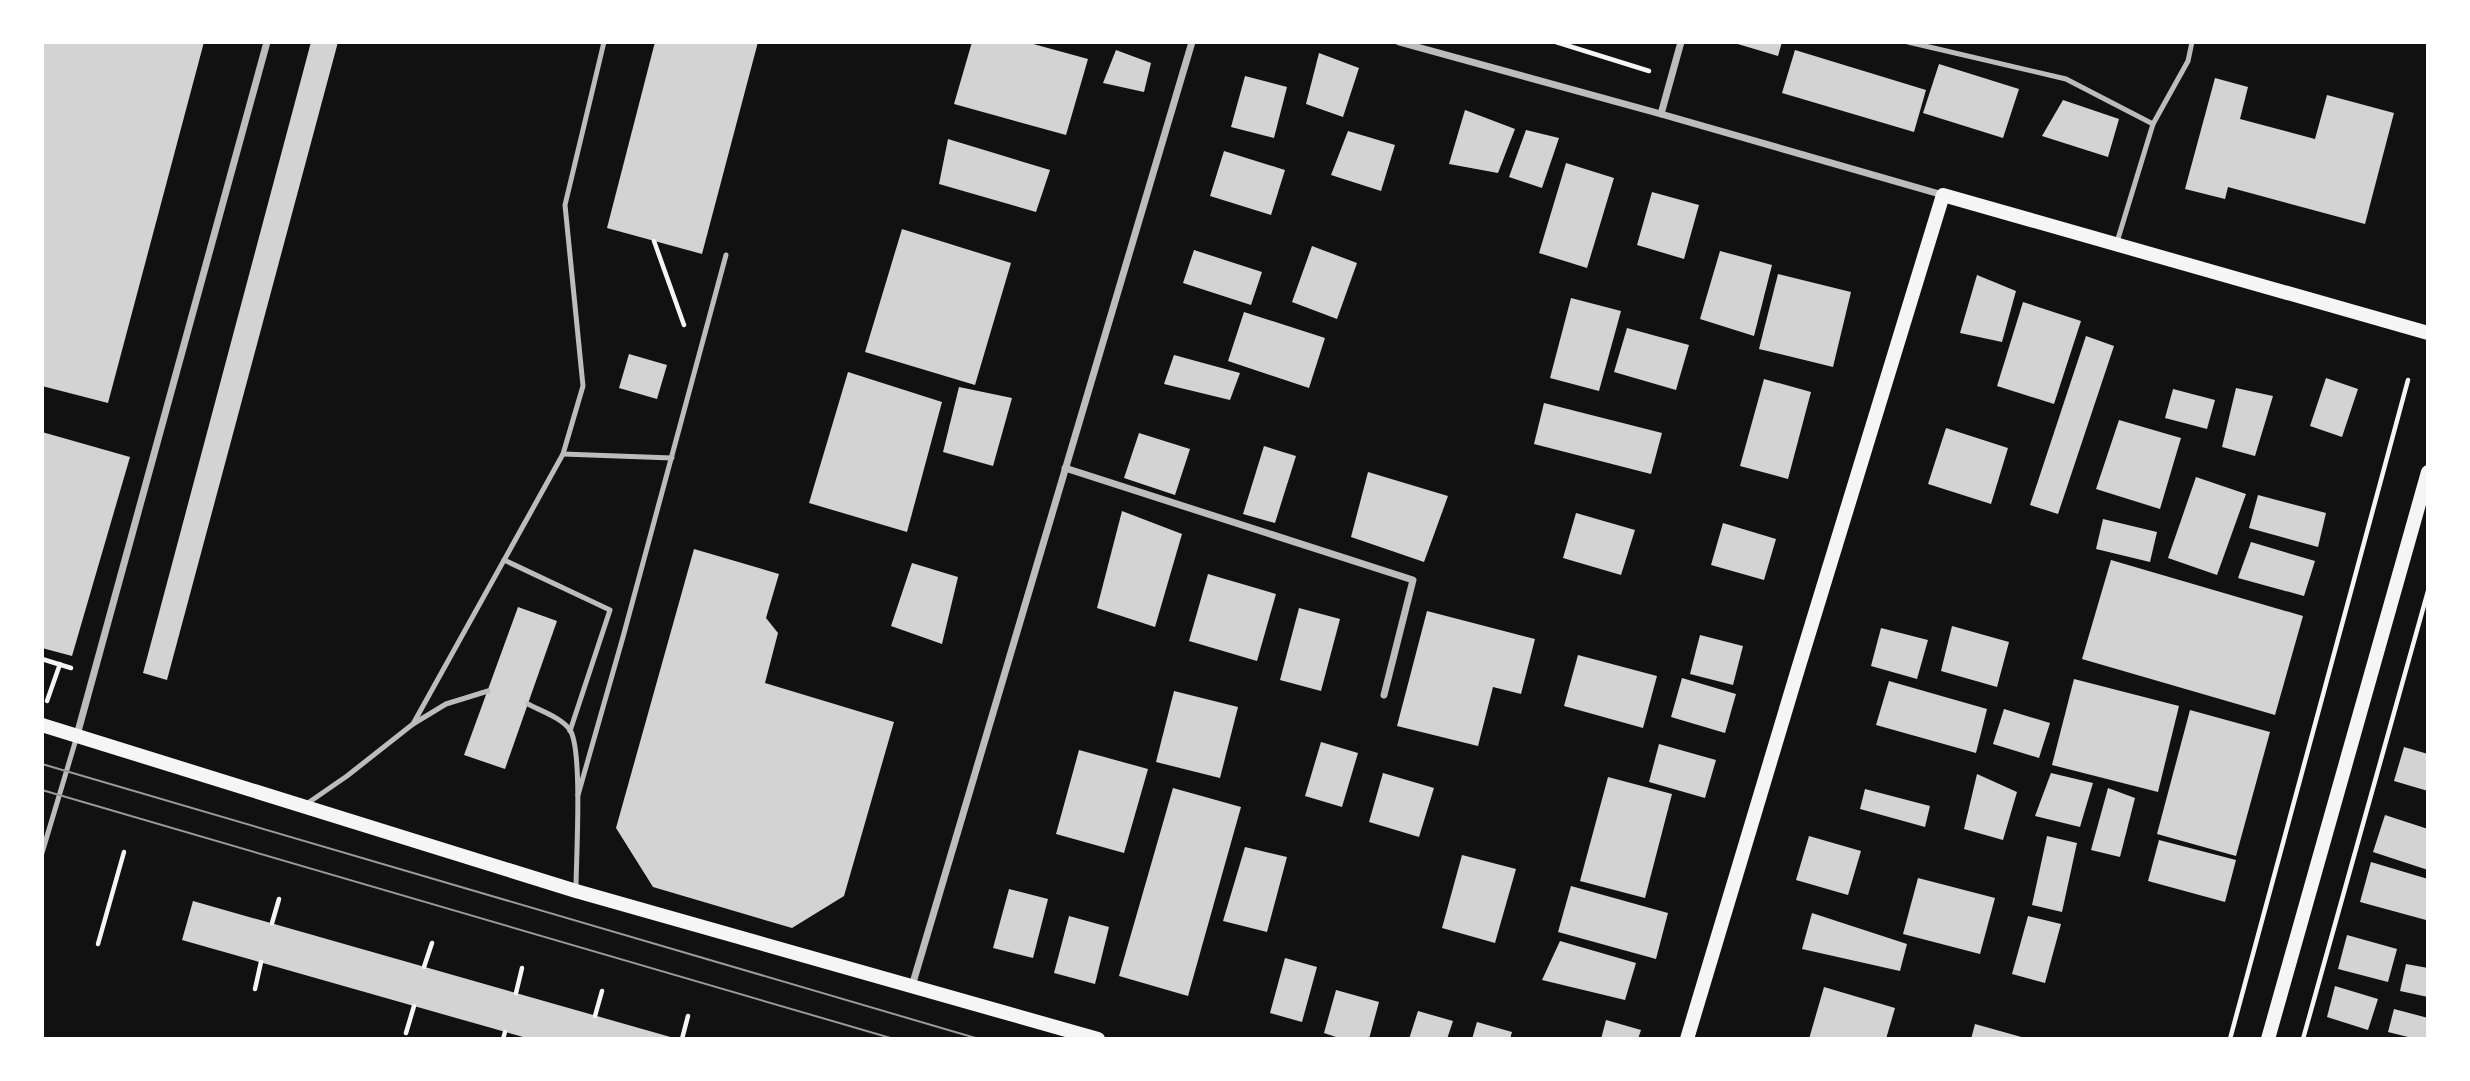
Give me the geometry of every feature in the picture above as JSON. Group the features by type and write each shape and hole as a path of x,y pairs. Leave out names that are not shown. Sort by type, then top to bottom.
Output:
{"main road":[{"path":"1687,1039 1943,195 2428,333"},
{"path":"2268,1039 2428,472"},
{"path":"42,725 576,891 1098,1039"}],"street":[{"path":"77,736 267,42"},
{"path":"912,986 1192,42"},
{"path":"1399,42 1943,195"},
{"path":"1661,114 1681,42"},
{"path":"1065,468 1413,580 1384,695"}],"lane":[{"path":"413,724 563,454 583,386 565,205 604,42"},
{"path":"1908,42 2066,79 2152,124"},
{"path":"2116,245 2152,124 2188,61 2192,42"},
{"path":"578,795 726,255"},
{"path":"563,454 672,458"},
{"path":"504,560 610,610 570,731 576,757 578,795 576,891"},
{"path":"302,807 347,776 413,724 446,704 488,691"},
{"path":"528,704 556,719 570,731"},
{"path":"42,853 77,736"}],"path":[{"path":"1556,42 1671,79"},
{"path":"654,241 687,333"},
{"path":"2230,1039 2407,380"},
{"path":"2303,1039 2428,591"},
{"path":"42,659 94,675"},
{"path":"47,703 60,664"},
{"path":"98,944 124,852"},
{"path":"272,923 279,899"},
{"path":"425,967 432,943"},
{"path":"255,989 261,962"},
{"path":"516,993 522,968"},
{"path":"594,1016 601,991"},
{"path":"406,1033 414,1006"},
{"path":"682,1039 688,1016"},
{"path":"503,1039 505,1032"}],"building":[{"path":"42,42 204,42 108,403 42,386"},
{"path":"311,42 338,42 167,680 143,673"},
{"path":"655,42 758,42 702,254 607,228"},
{"path":"972,42 1026,42 1088,59 1066,135 954,104"},
{"path":"1731,42 1782,42 1778,56"},
{"path":"1116,50 1151,63 1144,92 1103,83"},
{"path":"1795,50 1926,90 1914,132 1782,93"},
{"path":"1319,53 1359,68 1343,117 1306,104"},
{"path":"1939,64 2019,89 2003,138 1923,113"},
{"path":"1245,76 1287,87 1274,138 1231,127"},
{"path":"2215,78 2248,87 2240,119 2315,139 2327,95 2394,113 2365,224 2228,187 2225,199 2185,189"},
{"path":"2063,100 2119,119 2108,157 2042,136"},
{"path":"1465,110 1515,129 1498,173 1449,164"},
{"path":"1526,130 1559,138 1542,188 1509,177"},
{"path":"1348,131 1395,145 1381,191 1331,175"},
{"path":"948,139 1050,170 1036,212 939,184"},
{"path":"1224,151 1285,170 1271,215 1210,196"},
{"path":"1566,163 1614,178 1587,268 1539,253"},
{"path":"1652,192 1699,205 1684,259 1637,245"},
{"path":"902,229 1011,263 975,385 865,352"},
{"path":"1312,246 1357,263 1337,319 1292,302"},
{"path":"1194,250 1262,272 1251,305 1183,283"},
{"path":"1720,251 1772,265 1754,336 1700,319"},
{"path":"1778,274 1851,292 1833,367 1759,349"},
{"path":"1977,275 2016,291 2002,342 1960,333"},
{"path":"1571,298 1621,311 1599,391 1550,378"},
{"path":"2023,302 2081,321 2054,404 1997,386"},
{"path":"1244,312 1325,338 1309,388 1228,361"},
{"path":"1627,328 1689,345 1676,390 1614,372"},
{"path":"2086,336 2114,346 2058,514 2030,505"},
{"path":"629,354 667,365 657,399 619,388"},
{"path":"1174,355 1240,373 1230,400 1164,384"},
{"path":"848,372 942,402 907,532 809,503"},
{"path":"2326,378 2358,389 2342,437 2310,426"},
{"path":"1764,379 1811,392 1788,479 1740,466"},
{"path":"959,387 1012,398 993,466 943,452"},
{"path":"2236,388 2273,396 2255,456 2222,447"},
{"path":"2173,389 2215,400 2207,429 2165,418"},
{"path":"1544,403 1662,433 1651,474 1534,444"},
{"path":"2119,420 2181,438 2160,509 2096,489"},
{"path":"1946,428 2008,448 1991,504 1928,484"},
{"path":"42,432 130,457 72,656 42,648"},
{"path":"1139,433 1190,449 1175,495 1124,478"},
{"path":"1264,446 1296,456 1275,523 1243,514"},
{"path":"1368,472 1448,496 1424,562 1351,537"},
{"path":"2196,477 2246,494 2217,575 2168,558"},
{"path":"2258,495 2326,513 2318,547 2249,528"},
{"path":"1122,511 1182,534 1155,627 1097,608"},
{"path":"1576,513 1635,530 1621,575 1563,558"},
{"path":"2103,519 2157,532 2150,562 2096,549"},
{"path":"1723,523 1776,539 1764,580 1711,565"},
{"path":"2251,542 2315,561 2304,596 2238,578"},
{"path":"694,549 779,574 766,618 778,633 765,683 894,722 844,896 792,928 653,887 616,828"},
{"path":"2111,560 2303,616 2275,715 2082,659"},
{"path":"912,563 958,577 942,644 891,626"},
{"path":"1208,574 1276,594 1257,661 1189,641"},
{"path":"518,607 557,621 505,769 464,755"},
{"path":"1299,608 1340,619 1321,691 1280,680"},
{"path":"1427,611 1535,639 1521,694 1493,687 1478,746 1397,726"},
{"path":"1952,626 2009,642 1997,687 1941,671"},
{"path":"1881,628 1928,640 1917,679 1871,666"},
{"path":"1700,635 1743,646 1733,685 1690,674"},
{"path":"1578,655 1657,676 1643,728 1564,706"},
{"path":"1682,678 1736,694 1725,733 1671,717"},
{"path":"2074,679 2179,706 2158,792 2052,765"},
{"path":"1889,681 1987,709 1976,753 1876,725"},
{"path":"1174,691 1238,707 1220,778 1156,762"},
{"path":"2004,709 2050,723 2039,758 1993,744"},
{"path":"2190,710 2270,732 2236,856 2157,834"},
{"path":"1321,742 1358,753 1342,807 1305,796"},
{"path":"1659,744 1716,760 1705,798 1649,782"},
{"path":"2404,747 2428,754 2428,791 2394,781"},
{"path":"1079,750 1148,769 1124,853 1056,834"},
{"path":"1383,773 1434,788 1419,837 1369,822"},
{"path":"2051,773 2093,783 2080,827 2035,816"},
{"path":"1977,774 2017,792 2003,840 1964,829"},
{"path":"1608,777 1672,794 1645,898 1580,881"},
{"path":"1173,788 1241,807 1188,996 1119,976"},
{"path":"2108,788 2135,798 2120,857 2091,850"},
{"path":"1865,789 1930,806 1925,827 1860,809"},
{"path":"2385,815 2428,829 2428,870 2373,852"},
{"path":"1809,836 1861,851 1848,895 1796,880"},
{"path":"2047,836 2077,843 2062,912 2032,905"},
{"path":"2159,840 2236,860 2225,902 2148,881"},
{"path":"1245,847 1287,857 1267,932 1223,921"},
{"path":"1462,855 1516,869 1495,943 1442,928"},
{"path":"2371,862 2428,879 2426,920 2360,902"},
{"path":"1918,878 1995,898 1980,954 1903,934"},
{"path":"1571,886 1668,913 1656,959 1558,932"},
{"path":"1009,889 1048,899 1033,958 993,948"},
{"path":"193,901 674,1039 530,1039 182,940"},
{"path":"1812,913 1907,944 1900,971 1802,949"},
{"path":"1069,916 1109,927 1095,984 1054,973"},
{"path":"2028,916 2061,924 2045,983 2012,974"},
{"path":"2347,935 2397,949 2388,982 2338,969"},
{"path":"1560,941 1636,963 1625,1000 1542,980"},
{"path":"1285,958 1317,967 1302,1022 1270,1013"},
{"path":"2406,964 2428,968 2428,997 2400,991"},
{"path":"2335,986 2378,999 2368,1030 2327,1017"},
{"path":"1824,987 1895,1008 1886,1039 1809,1039"},
{"path":"1336,990 1379,1002 1369,1039 1342,1039 1324,1033"},
{"path":"2394,1009 2428,1018 2428,1039 2388,1032"},
{"path":"1418,1011 1453,1021 1447,1039 1409,1039"},
{"path":"1606,1020 1641,1030 1638,1039 1601,1039"},
{"path":"1477,1022 1512,1032 1510,1039 1472,1039"},
{"path":"1975,1024 2025,1038 2025,1039 1971,1039"}],"tram line":[{"path":"42,764 979,1039"},
{"path":"42,790 894,1039"}]}
